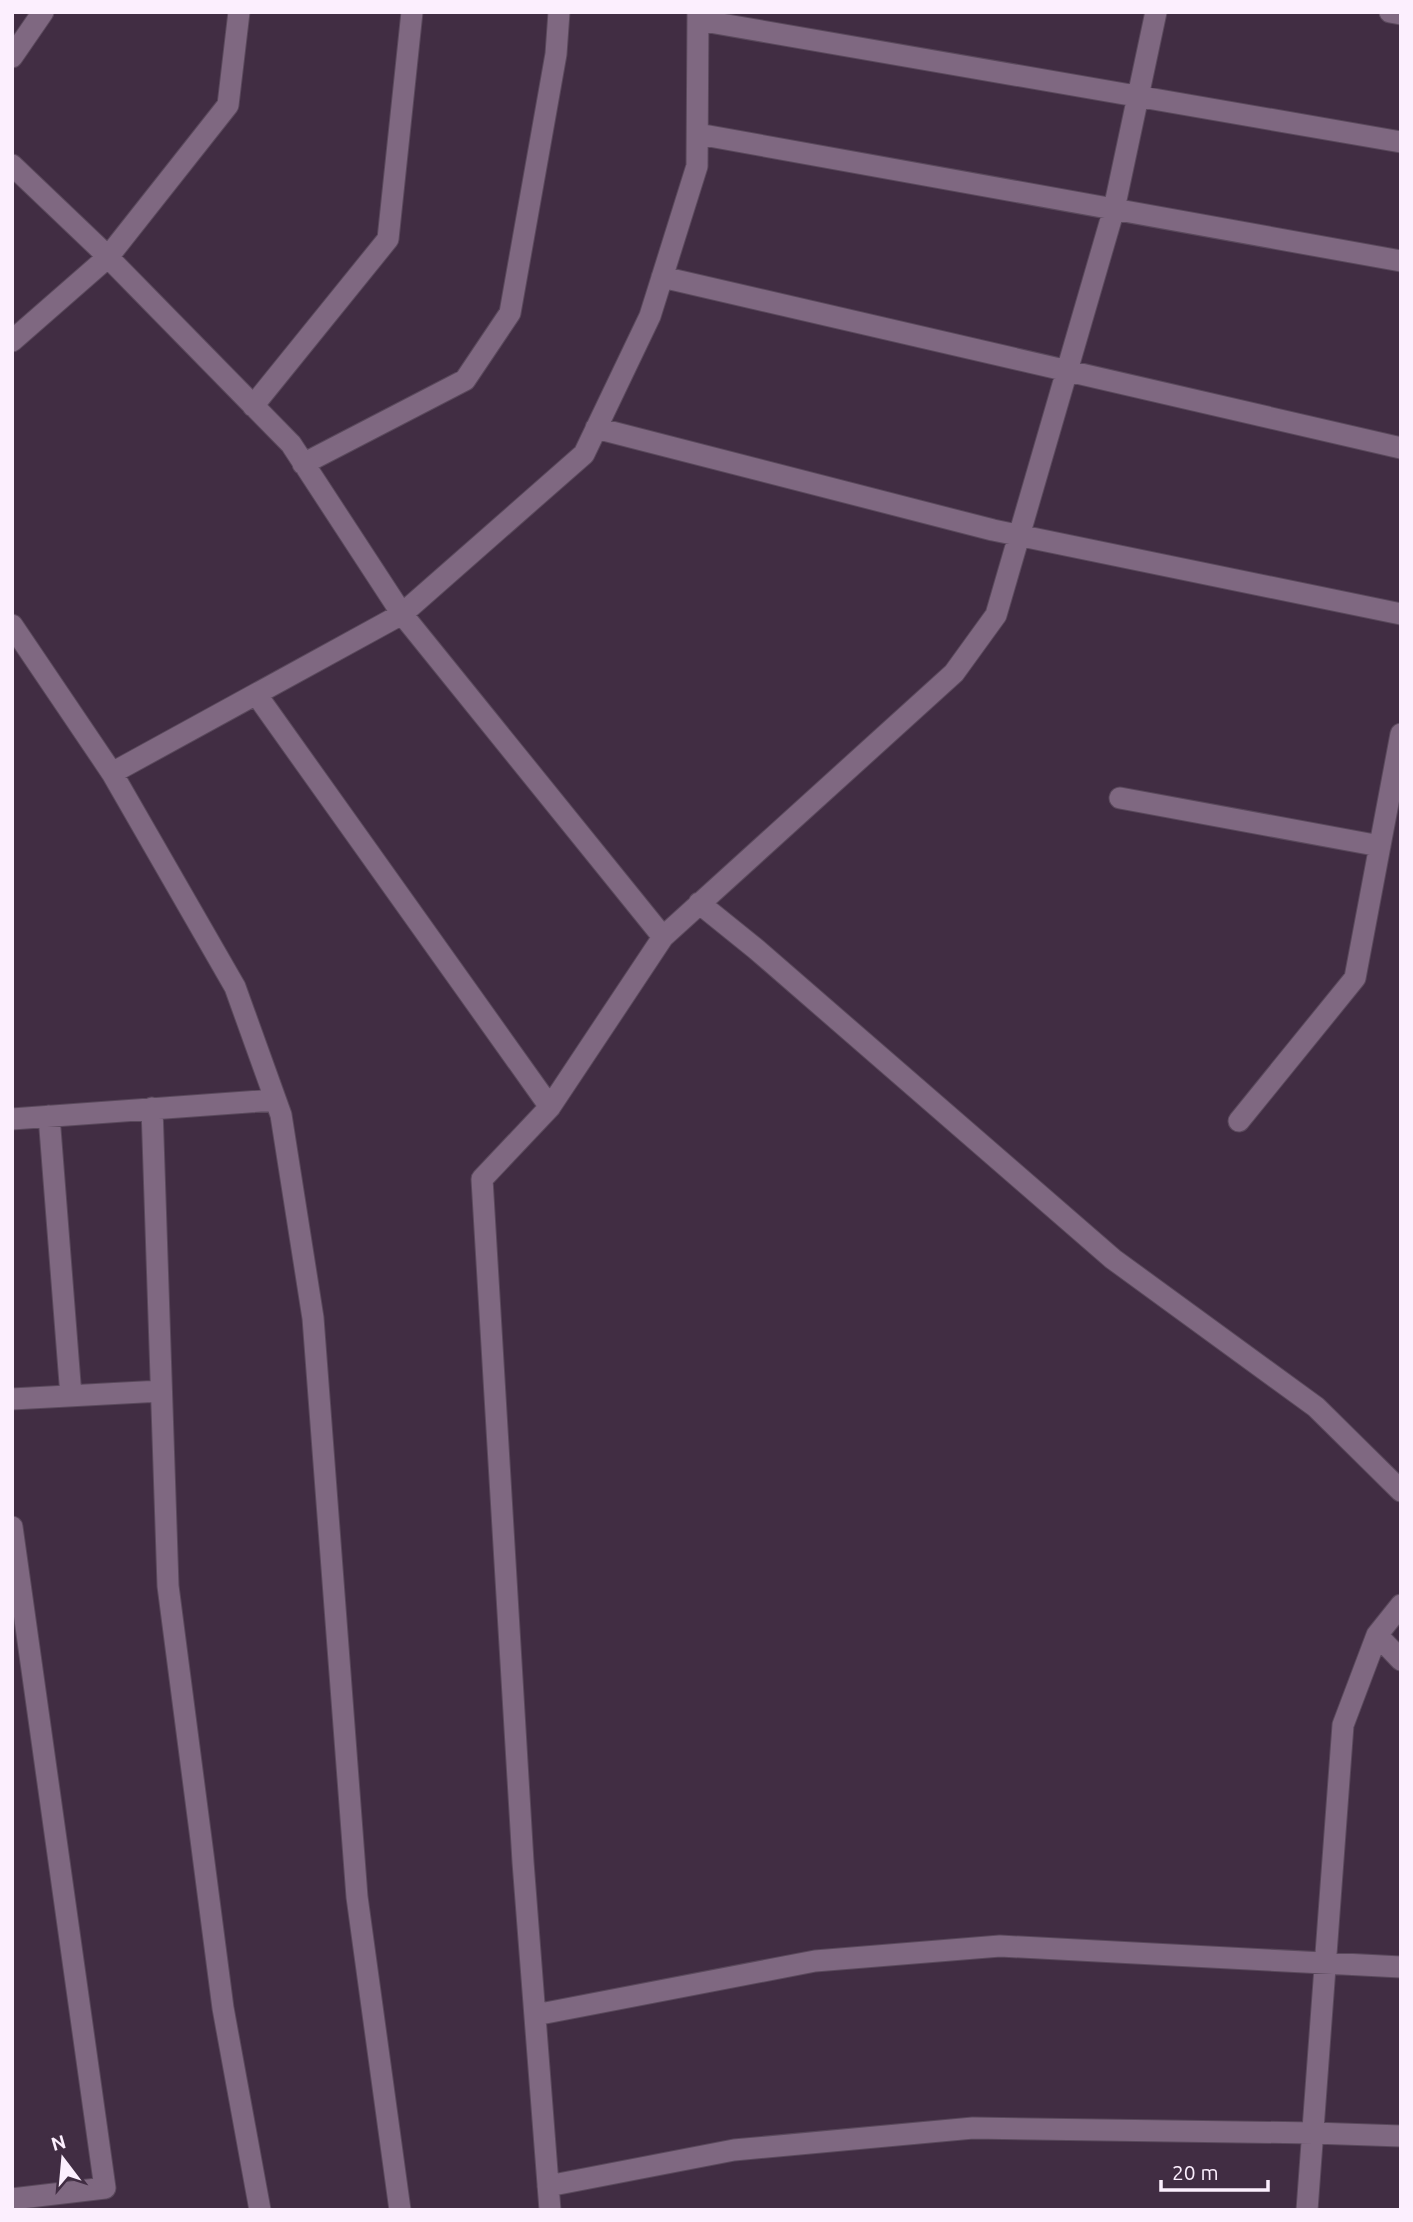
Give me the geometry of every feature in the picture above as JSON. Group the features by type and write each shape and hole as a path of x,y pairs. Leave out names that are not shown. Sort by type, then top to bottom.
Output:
{"street":[{"path":"12,57 43,12"},
{"path":"12,341 108,257 228,105 239,12"},
{"path":"253,406 388,239 412,12"},
{"path":"303,464 465,380 510,313 556,54 559,12"},
{"path":"550,2210 523,1862 482,1179 550,1107 663,936 954,673 996,615 1114,209 1156,12"},
{"path":"1390,12 1401,14"},
{"path":"112,772 402,614 584,454 650,316 697,166 698,16 1401,142"},
{"path":"698,134 1401,261"},
{"path":"12,165 108,257 290,444 402,614 663,936"},
{"path":"662,277 1401,448"},
{"path":"596,428 993,530 1401,614"},
{"path":"12,625 112,772 235,987 281,1115 313,1318 357,1898 400,2210"},
{"path":"256,694 550,1107"},
{"path":"1240,1121 1355,978 1401,734"},
{"path":"1120,798 1380,846"},
{"path":"699,903 767,958 1113,1259 1316,1407 1401,1491"},
{"path":"12,1119 275,1100"},
{"path":"152,1108 168,1586 223,2008 260,2210"},
{"path":"49,1116 71,1396"},
{"path":"12,1399 161,1391"},
{"path":"12,1527 105,2188 12,2199"},
{"path":"1307,2210 1343,1726 1377,1634 1401,1605"},
{"path":"1377,1634 1401,1660"},
{"path":"535,2015 815,1961 1000,1946 1401,1967"},
{"path":"548,2186 734,2150 973,2128 1401,2136"}]}
